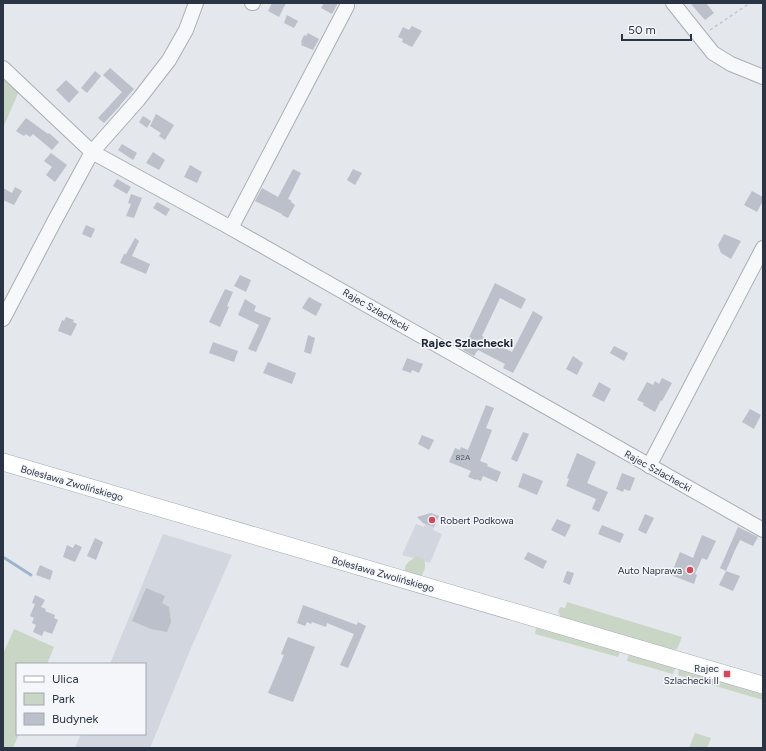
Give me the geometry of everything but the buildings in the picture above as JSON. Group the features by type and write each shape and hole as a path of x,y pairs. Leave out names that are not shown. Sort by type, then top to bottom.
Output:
{"main road":[{"name":"Bolesława Zwolińskiego","path":"3,462 763,685"}],"street":[{"path":"3,319 92,152 138,100 169,60 186,30 196,3"},
{"path":"673,3 713,52 730,64 763,77"},
{"path":"231,228 347,6"},
{"name":"Rajec Szlachecki","path":"3,68 92,152 231,228 763,530"},
{"path":"649,466 763,248"}],"path":[{"path":"700,37 750,3"}],"shaded area":[{"path":"416,524 424,527 425,524 434,527 433,530 442,534 430,563 402,555"},
{"path":"163,534 232,555 191,648 150,748 75,748 81,735 146,735 146,663 110,663"}],"green space":[{"path":"3,75 19,91 3,128"},
{"path":"416,557 423,558 425,563 421,576 406,572 405,569 406,565"},
{"path":"567,602 682,637 677,649 671,650 561,617 558,612 560,607 565,608"},
{"path":"536,628 620,651 618,657 535,634"},
{"path":"14,629 54,647 47,663 16,663 16,735 19,735 13,748 3,748 3,654"},
{"path":"629,654 675,668 673,674 627,661"},
{"path":"679,669 763,693 763,700 678,675"},
{"path":"695,733 711,738 707,748 689,748"}],"waterway":[{"path":"3,557 31,575"}],"place":[{"name":"Robert Podkowa","path":"432,520"},
{"name":"Auto Naprawa","path":"690,570"},
{"name":"Rajec Szlachecki II","path":"727,674"}],"district":[{"name":"Rajec Szlachecki","path":"467,343"}]}
